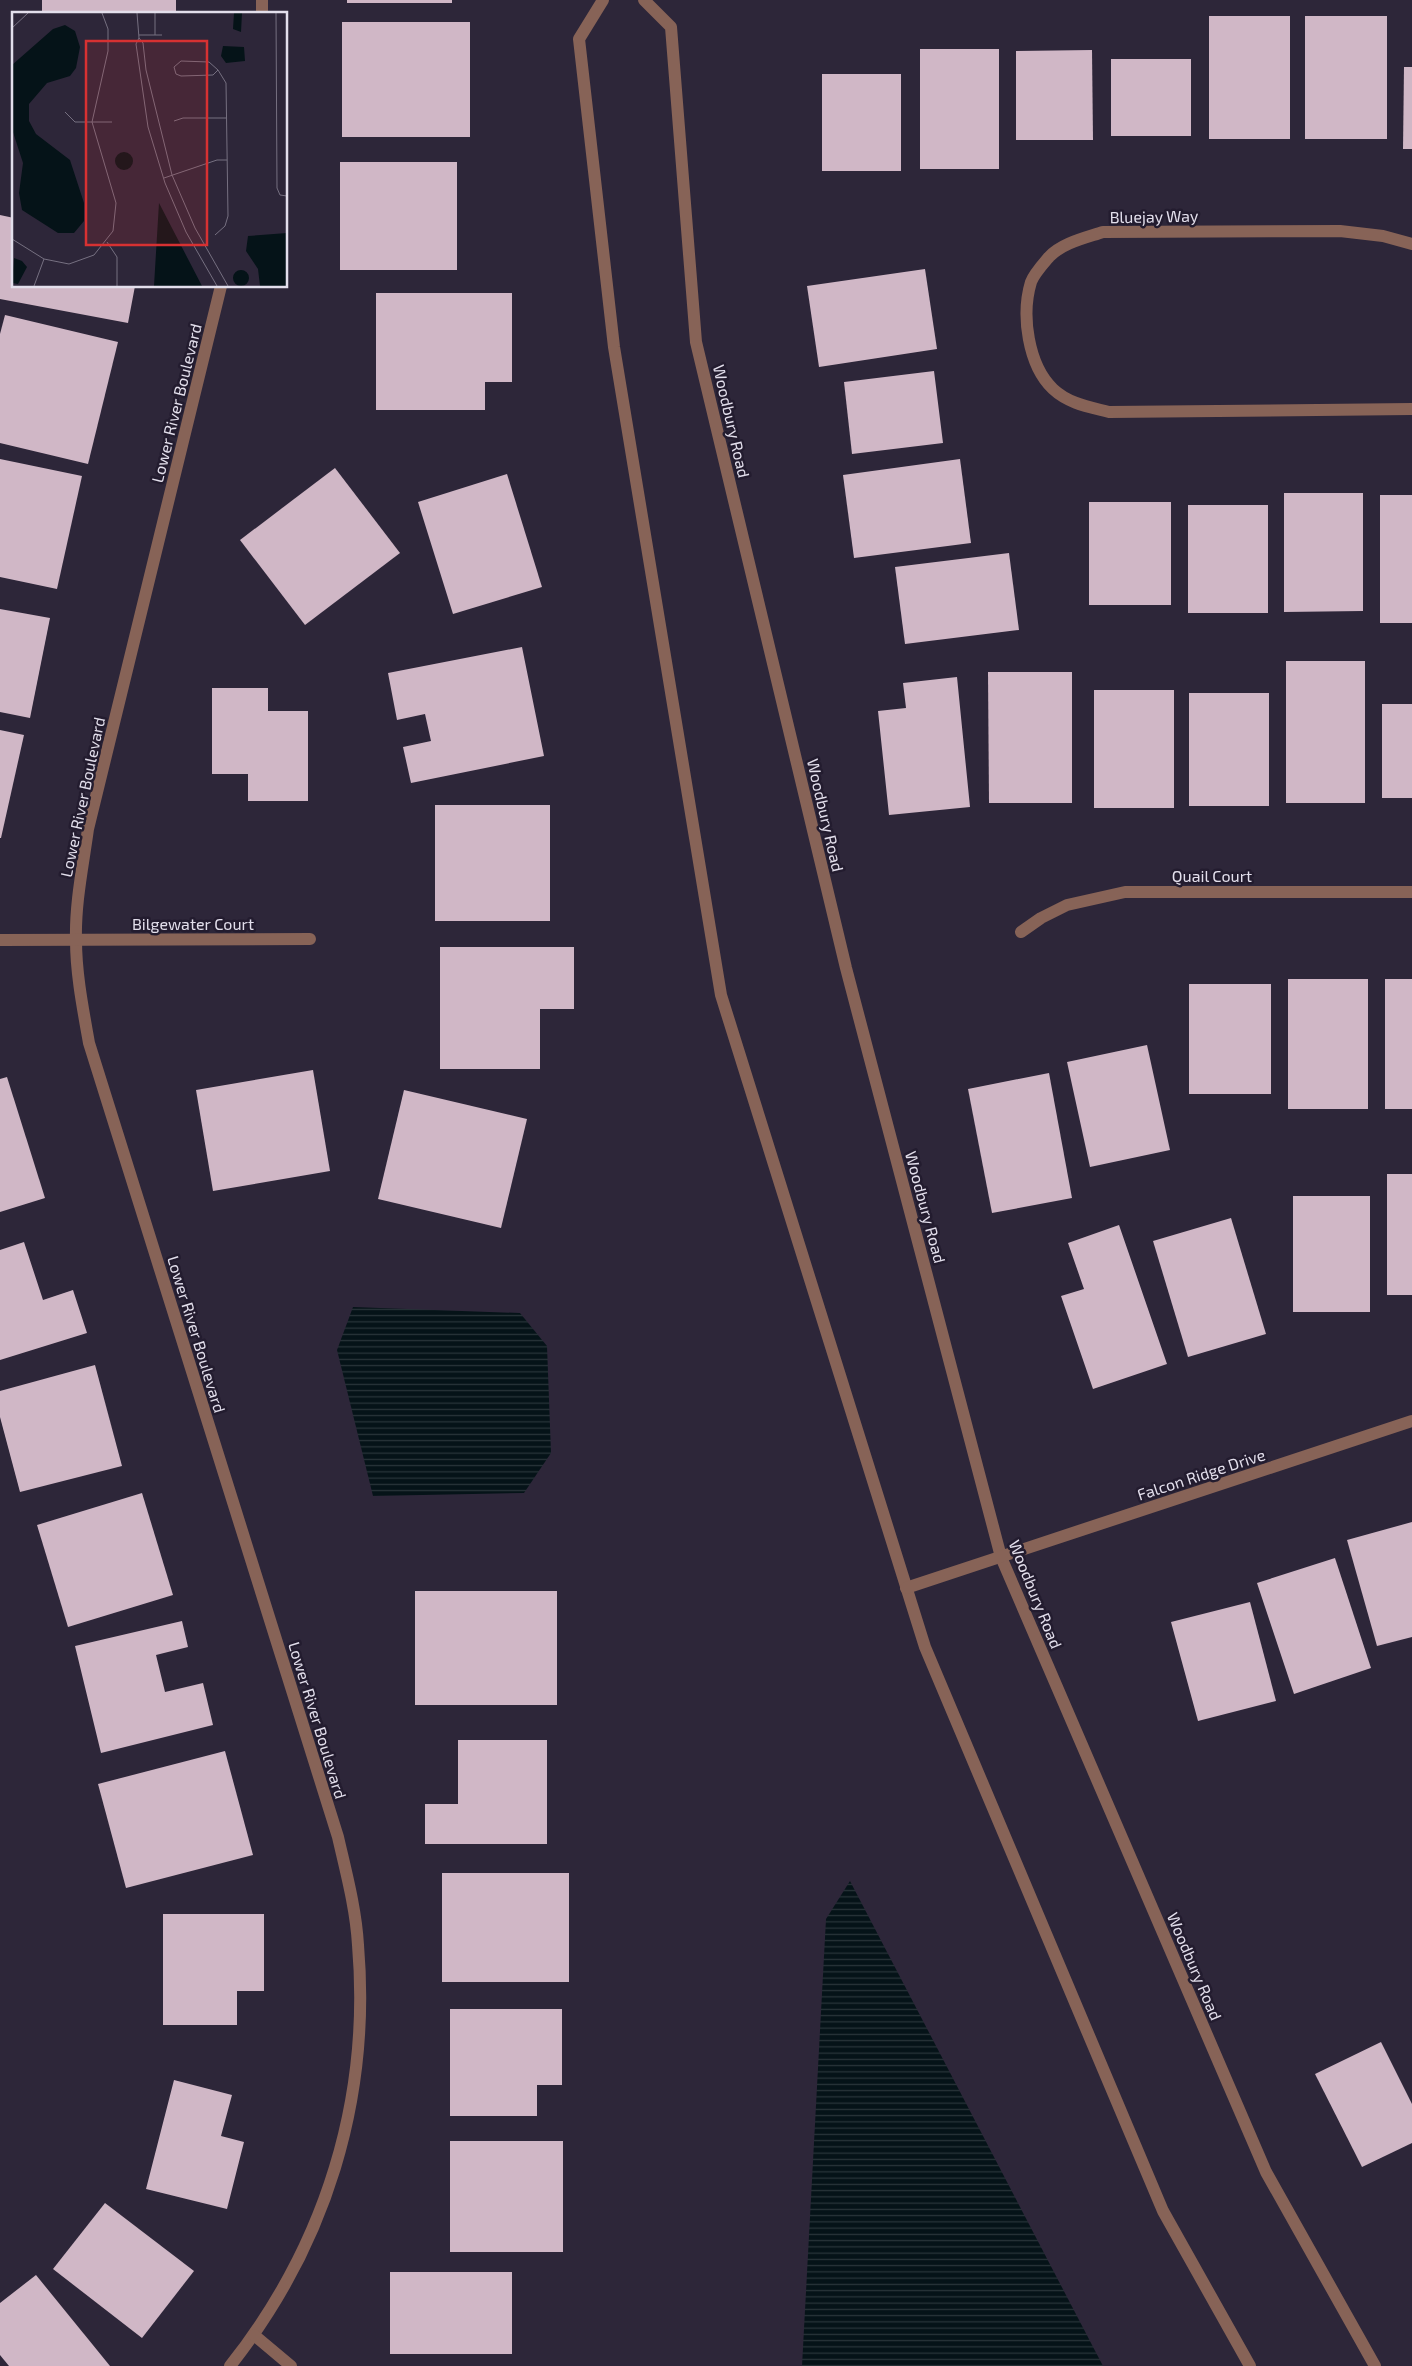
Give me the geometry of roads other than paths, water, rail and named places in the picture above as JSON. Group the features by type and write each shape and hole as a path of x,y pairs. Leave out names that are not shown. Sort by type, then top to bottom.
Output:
{"street":[{"path":"603,0 579,39 614,347 721,995 924,1647 1163,2211 1250,2366"},
{"name":"Woodbury Road","path":"644,0 671,27 696,342 846,968 1001,1557 1266,2172 1375,2366"},
{"name":"Bluejay Way","path":"1412,244 1383,236 1340,231 1104,232 1075,240 1050,256 1032,281 1027,308 1029,338 1038,369 1054,390 1077,404 1109,412 1412,409"},
{"name":"Lower River Boulevard","path":"221,288 88,829 80,885 76,940 80,991 89,1043 338,1837 358,1943 362,1996 358,2056 350,2109 339,2161 322,2210 302,2254 254,2335 230,2366"},
{"name":"Quail Court","path":"1021,932 1067,905 1125,892 1412,892"},
{"name":"Bilgewater Court","path":"0,940 310,939"},
{"name":"Falcon Ridge Drive","path":"906,1588 1412,1421"},
{"path":"254,2335 291,2366"}]}
